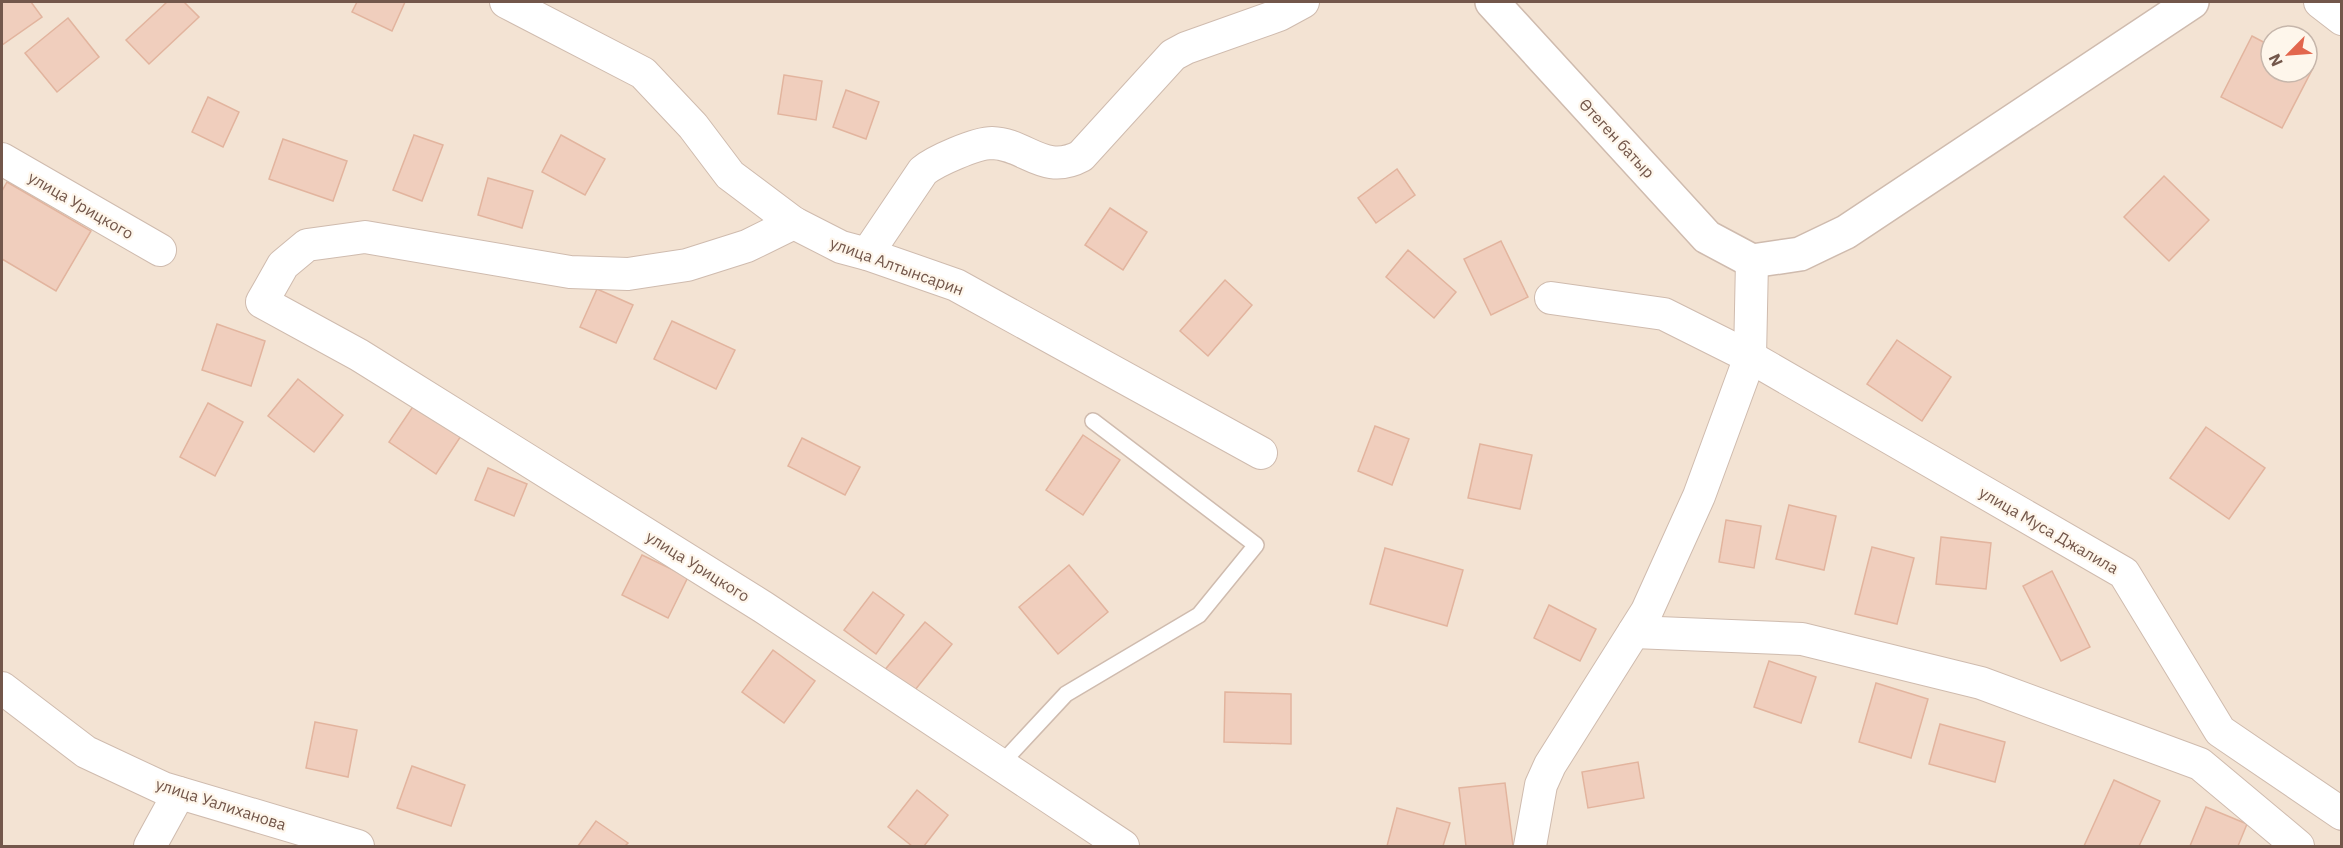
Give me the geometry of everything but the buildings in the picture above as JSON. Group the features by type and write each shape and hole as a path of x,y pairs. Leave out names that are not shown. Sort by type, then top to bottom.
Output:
{"street":[{"name":"улица Алтынсарин","path":"506,2 643,73 693,126 730,175 794,223 841,248 867,254 956,285 1261,453"},
{"path":"867,254 923,171 932,164 994,143 1056,165 1068,163 1081,156 1173,55 1185,48 1279,15 1303,2"},
{"name":"Өтеген батыр","path":"1492,2 1707,237 1752,261"},
{"path":"1530,846 1541,785 1550,765 1647,611 1699,496 1750,357 1752,261 1800,254 1846,232 2192,2"},
{"path":"2320,2 2342,19"},
{"name":"улица Урицкого","path":"2,159 160,250"},
{"name":"улица Урицкого","path":"794,223 747,246 687,265 628,274 570,272 365,237 307,245 283,265 262,302 359,354 764,607 1123,846"},
{"name":"улица Муса Джалила","path":"1551,298 1664,314 1750,357 2124,573 2220,731 2342,814"},
{"path":"1634,632 1802,639 1981,683 2199,764 2298,846"},
{"name":"улица Уалиханова","path":"2,688 87,753 179,793 358,846"},
{"path":"150,846 179,793"}],"lane":[{"path":"1000,765 1066,694 1199,615 1256,545 1093,421"}],"shaded area":[{"path":"2,2 2341,2 2341,846 2,846"}]}
